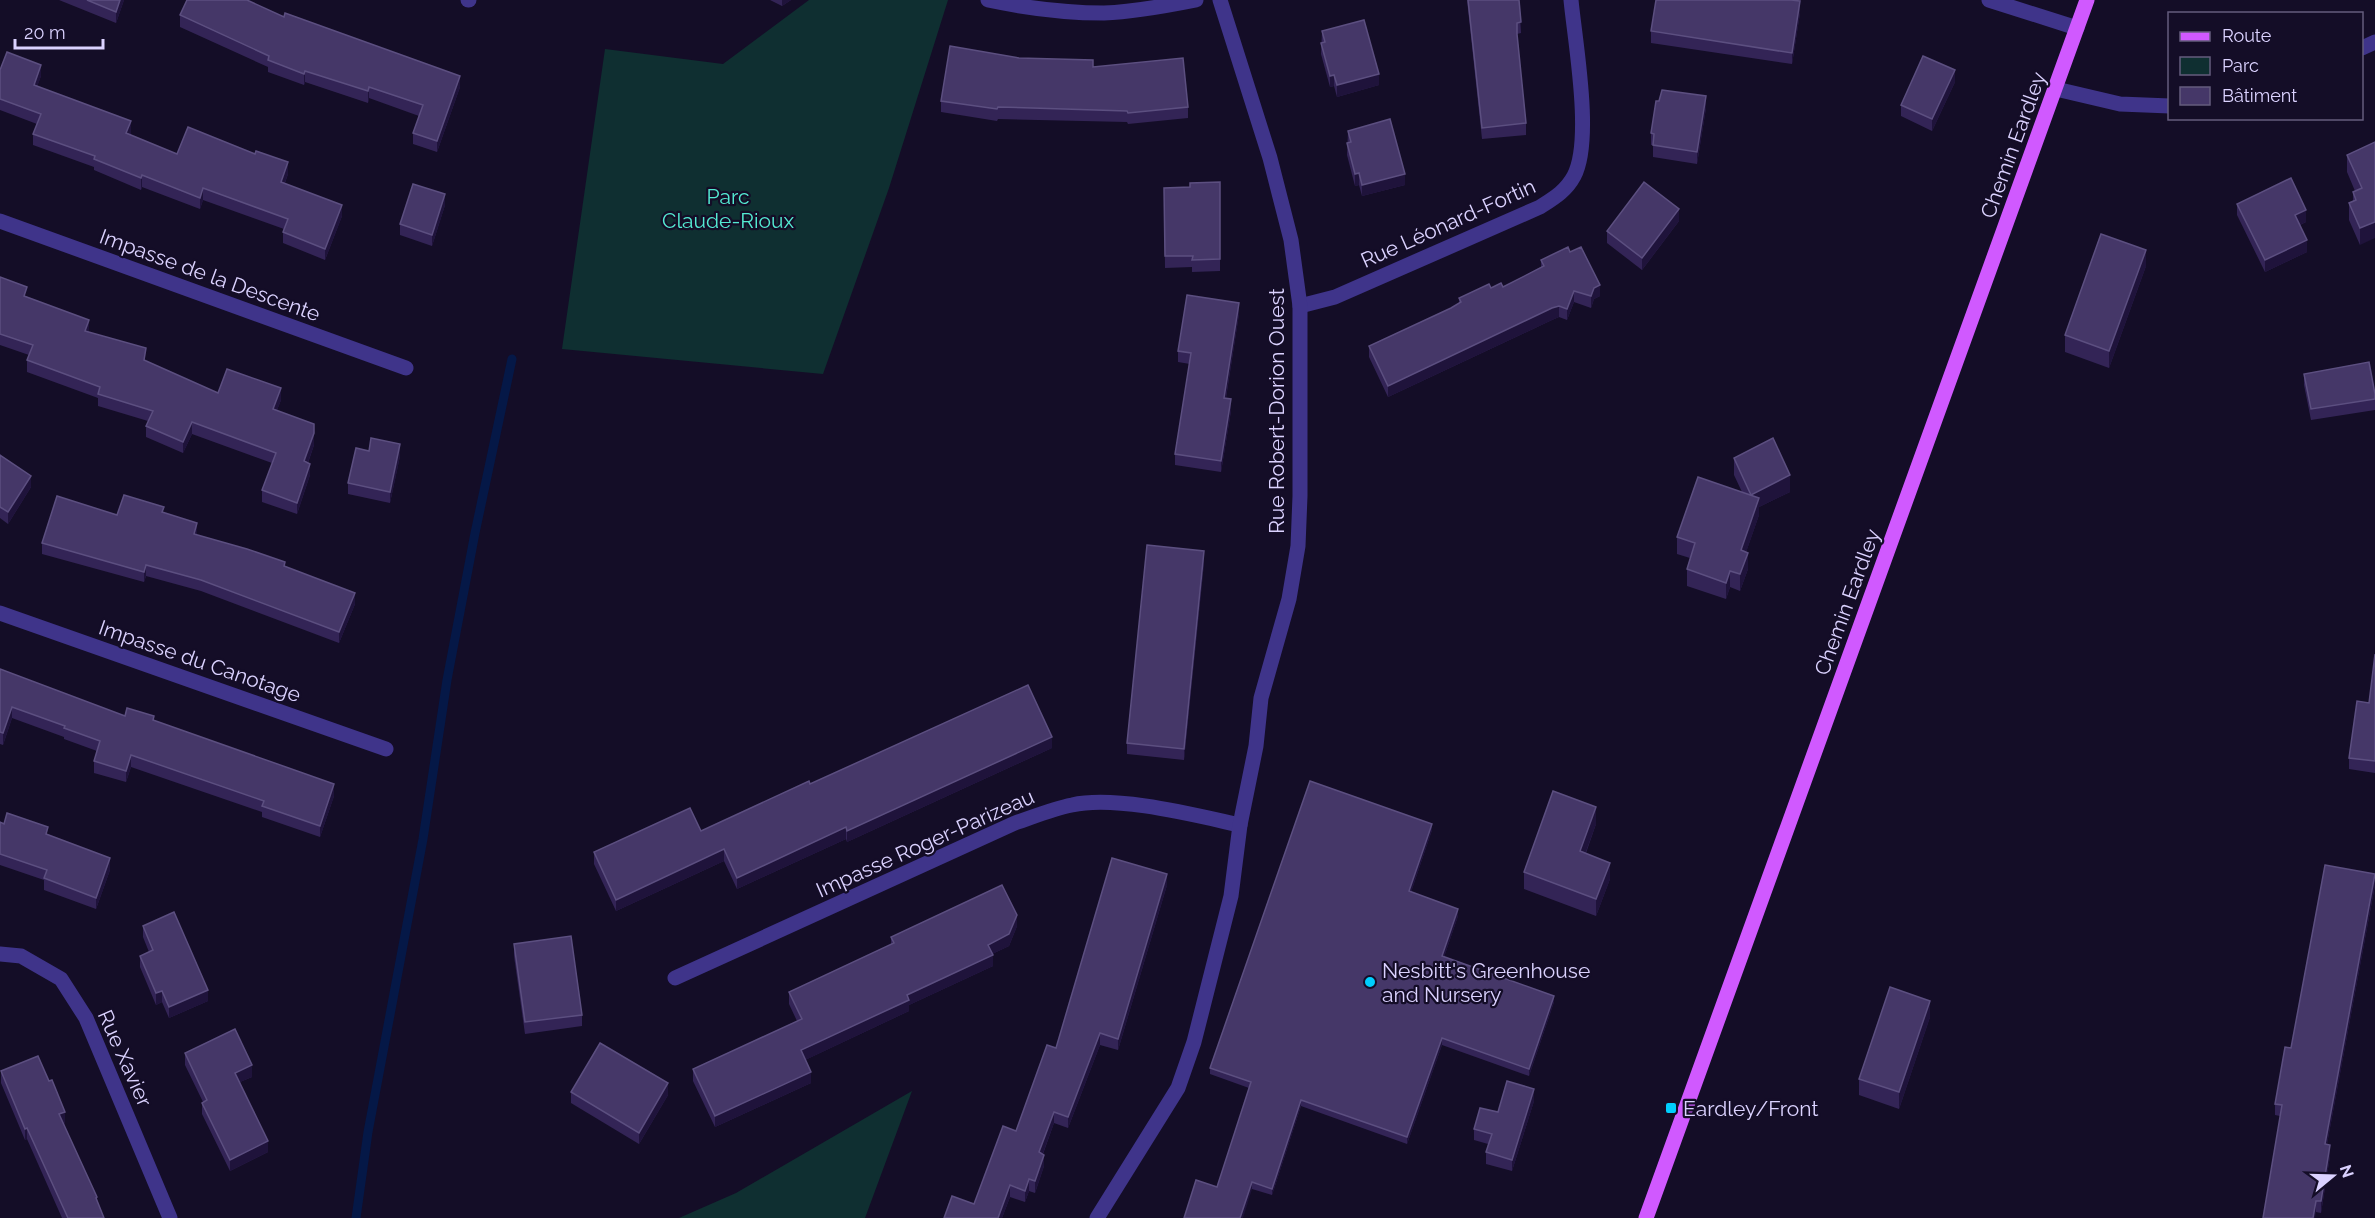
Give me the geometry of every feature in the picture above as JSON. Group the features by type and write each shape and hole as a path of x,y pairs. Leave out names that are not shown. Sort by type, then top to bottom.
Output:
{"main road":[{"name":"Chemin Eardley","path":"1646,1218 2087,0"}],"street":[{"path":"988,0 1053,11 1105,13 1160,7 1196,0"},
{"name":"Rue Robert-Dorion Ouest","path":"1096,1218 1178,1088 1194,1042 1231,896 1240,825 1256,746 1261,698 1289,599 1298,546 1300,306 1291,240 1270,158 1220,0"},
{"name":"Rue Léonard-Fortin","path":"1300,306 1335,297 1540,207 1562,192 1574,175 1582,152 1583,123 1571,0"},
{"path":"1989,0 2077,28"},
{"path":"2056,89 2120,105 2168,106"},
{"name":"Impasse de la Descente","path":"0,221 406,368"},
{"name":"Impasse du Canotage","path":"0,613 386,749"},
{"name":"Impasse Roger-Parizeau","path":"675,978 1015,823 1073,804 1113,803 1193,815 1240,825"},
{"name":"Rue Xavier","path":"0,954 21,956 61,980 86,1018 170,1218"}],"green space":[{"name":"Parc Claude-Rioux","path":"809,0 948,0 889,188 823,374 562,349 605,49 723,64"},
{"path":"912,1091 865,1218 679,1218 736,1193"}],"building":[{"path":"87,0 120,0 116,12"},
{"path":"187,0 247,0 284,17 285,13 460,76 437,141 413,133 423,105 369,87 368,91 305,71 304,74 268,60 269,56 180,15"},
{"path":"1468,0 1519,0 1521,22 1517,23 1517,34 1526,123 1482,128"},
{"path":"1656,0 1800,1 1792,53 1651,31"},
{"path":"1364,20 1379,74 1337,85 1334,75 1330,76 1321,43 1325,42 1322,31"},
{"path":"950,46 1019,58 1093,60 1093,67 1183,58 1188,107 1128,113 1127,111 998,107 997,109 941,101"},
{"path":"7,52 41,65 34,85 131,121 126,133 177,154 188,127 255,154 256,151 288,162 281,182 342,205 325,249 283,232 288,219 203,188 200,198 142,175 141,178 94,159 95,156 33,134 41,114 0,99 0,70"},
{"path":"1923,56 1955,70 1932,119 1901,105"},
{"path":"1662,90 1706,96 1697,152 1653,145 1654,134 1651,133 1656,101 1659,101"},
{"path":"1390,119 1405,174 1362,185 1359,173 1355,174 1347,143 1351,142 1348,131"},
{"path":"2375,142 2375,222 2360,228 2349,203 2356,200 2353,192 2362,188 2347,155"},
{"path":"2291,178 2306,210 2295,215 2307,240 2265,260 2237,204"},
{"path":"1220,182 1220,259 1192,260 1193,256 1165,256 1164,188 1190,187 1190,183"},
{"path":"1644,182 1679,209 1642,258 1607,231"},
{"path":"413,184 445,194 432,235 400,224"},
{"path":"2101,234 2146,250 2109,351 2065,335"},
{"path":"1568,247 1570,252 1581,247 1600,285 1594,288 1591,296 1574,291 1567,309 1559,306 1552,308 1388,386 1369,346 1451,308 1461,302 1459,298 1489,284 1491,288 1501,283 1503,287 1544,266 1541,260"},
{"path":"0,277 27,287 24,296 89,320 85,331 146,348 144,360 218,393 227,369 281,388 273,409 314,424 314,433 304,461 310,464 297,503 262,490 276,453 192,422 183,442 146,426 153,411 98,394 100,387 27,360 33,345 0,334"},
{"path":"1187,295 1239,303 1224,398 1231,399 1221,461 1175,454 1191,353 1178,351"},
{"path":"2369,362 2375,399 2311,409 2304,374"},
{"path":"371,438 400,444 390,492 348,483 356,448 369,451"},
{"path":"1773,438 1790,475 1751,495 1734,458"},
{"path":"0,455 31,476 8,512 0,507"},
{"path":"1698,477 1759,498 1741,550 1748,553 1740,574 1730,571 1726,583 1687,569 1695,543 1677,537"},
{"path":"124,495 164,507 162,512 197,523 194,534 285,562 284,566 355,593 339,632 201,580 146,565 144,572 42,543 57,496 117,515"},
{"path":"1147,545 1204,551 1184,749 1127,743"},
{"path":"2375,654 2375,761 2349,758 2357,701 2369,703"},
{"path":"0,669 125,716 127,708 154,716 153,720 334,784 320,826 262,806 264,801 131,755 126,771 94,761 100,741 12,707 3,733 0,732"},
{"path":"1028,685 1052,737 847,831 846,827 737,878 724,849 616,900 594,852 690,808 701,831"},
{"name":"Nesbitt's Greenhouse and Nursery","path":"1310,781 1432,824 1409,891 1458,909 1442,956 1554,996 1529,1069 1442,1038 1407,1137 1301,1100 1272,1189 1252,1182 1240,1218 1184,1218 1196,1180 1217,1187 1251,1082 1210,1068"},
{"path":"1553,791 1596,807 1580,851 1610,863 1596,899 1524,872"},
{"path":"7,813 48,827 46,834 110,858 96,898 44,878 47,870 0,854 0,822 4,824"},
{"path":"1112,858 1167,874 1118,1039 1100,1033 1068,1117 1054,1112 1039,1152 1044,1155 1035,1181 1029,1179 1025,1191 1010,1185 998,1218 944,1218 952,1196 974,1204 1003,1126 1016,1131 1047,1045 1056,1048"},
{"path":"2325,865 2375,874 2325,1144 2330,1145 2321,1201 2316,1201 2313,1218 2263,1218 2282,1105 2275,1104 2285,1047 2291,1048"},
{"path":"1002,885 1017,915 1009,934 988,945 993,955 907,995 909,1000 801,1050 811,1072 715,1116 693,1069 802,1019 789,992 894,943 891,937"},
{"path":"174,912 208,990 169,1007 162,991 156,993 140,956 153,950 143,926"},
{"path":"571,936 582,1015 525,1022 514,944"},
{"path":"1890,987 1930,1001 1899,1092 1859,1079"},
{"path":"235,1029 252,1065 235,1073 268,1141 230,1160 202,1103 207,1100 185,1053"},
{"path":"600,1043 668,1083 639,1133 571,1092"},
{"path":"38,1056 49,1081 52,1080 65,1112 59,1114 97,1197 104,1218 68,1218 27,1128 25,1129 1,1071"},
{"path":"1507,1081 1534,1089 1512,1160 1486,1152 1492,1134 1474,1129 1480,1108 1498,1112"}],"waterway":[{"path":"356,1218 368,1132 423,839 447,680 512,359"}],"place":[{"name":"Nesbitt's Greenhouse and Nursery","path":"1370,982"},
{"name":"Eardley/Front","path":"1671,1108"}]}
